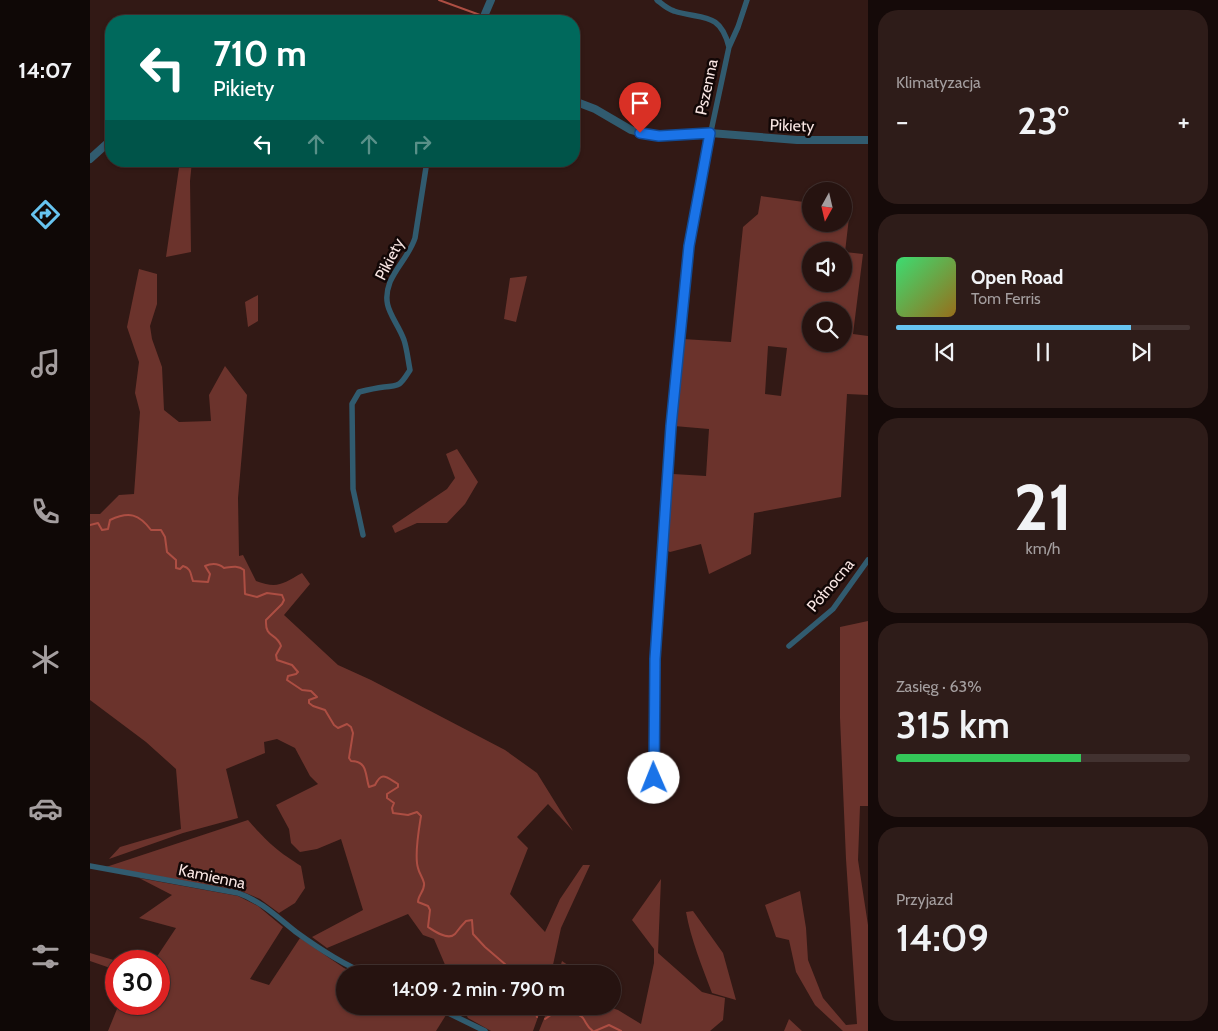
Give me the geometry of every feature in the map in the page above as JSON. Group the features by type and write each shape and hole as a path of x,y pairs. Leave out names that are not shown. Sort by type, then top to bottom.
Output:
{"street":[{"path":"485,15 491,0"},
{"name":"Pszenna","path":"657,0 675,12 708,18 719,25 729,47"},
{"name":"Pszenna","path":"654,778 655,659 672,408 689,246 710,133 729,47 747,0"},
{"name":"Pikiety","path":"580,103 640,133 659,136 710,133 797,140 868,140"},
{"path":"90,159 105,145"},
{"name":"Pikiety","path":"363,535 353,489 352,404 359,392 383,387 394,387 403,381 410,370 404,339 387,305 387,293 391,280 412,248 426,167"},
{"name":"Północna","path":"789,646 833,609 868,560"},
{"name":"Kamienna","path":"90,866 238,893 250,897 330,955 349,965"},
{"path":"452,1015 485,1031"}],"shaded area":[{"path":"179,167 191,167 191,252 166,257"},
{"path":"761,196 802,202 802,232 847,232 846,242 802,242 802,292 852,292 852,253 863,254 853,334 868,336 868,395 847,394 841,497 754,513 751,554 709,574 701,544 670,552 666,550 673,474 706,476 709,429 674,426 683,339 731,342 743,227 758,214","holes":["768,346 787,348 781,396 765,394"]},
{"path":"139,269 157,274 157,304 150,326 152,339 162,367 164,410 179,422 211,421 209,395 225,366 247,395 238,498 239,556 243,555 256,581 270,585 280,584 302,573 310,584 284,615 338,665 371,680 505,750 537,773 573,831 548,804 517,837 528,848 510,894 545,932 560,899 583,865 590,865 561,928 553,965 445,965 434,939 423,935 408,914 327,948 312,937 363,910 341,839 317,849 300,852 291,843 289,829 276,805 318,784 310,776 295,748 277,739 264,742 265,753 226,769 238,818 183,833 109,859 120,847 181,829 176,769 146,742 90,700 90,514 100,514 119,495 134,494 140,412 135,393 139,362 127,327"},
{"path":"527,276 516,322 504,319 510,278"},
{"path":"258,295 258,321 248,327 245,302"},
{"path":"457,449 478,482 465,504 447,523 417,523 395,533 392,526 447,489 455,478 446,454"},
{"path":"868,621 868,806 860,806 858,860 868,925 868,1031 843,1031 815,1005 796,972 789,940 776,937 765,905 800,891 806,928 808,960 823,998 846,1025 857,1024 846,859 840,718 840,627"},
{"path":"248,820 273,846 301,866 305,888 295,903 279,913 260,899 241,891 106,867"},
{"path":"139,878 238,896 258,906 283,927 250,979 269,985 300,938 340,965 336,965 336,1015 446,1015 436,1031 108,1031 115,1015 170,1015 170,950 161,950 176,928 139,918 172,895"},
{"path":"661,879 658,953 702,992 725,998 723,1020 710,1031 539,1031 545,1015 621,1015 621,1012 641,1024 654,963 654,949 632,920"},
{"path":"693,911 723,953 736,1000 712,993 688,922 686,912"},
{"path":"90,953 105,957 105,966 90,961"},
{"path":"466,1015 539,1015 533,1031 491,1031 468,1018"},
{"path":"789,1019 802,1031 784,1031"}],"waterway":[{"path":"439,0 480,15"},
{"path":"90,525 98,523 102,530 108,529 110,520 117,517 128,515 138,517 151,530 161,530 165,537 167,552 176,560 176,568 180,569 183,566 188,569 193,581 208,582 210,574 205,566 208,565 217,564 224,568 237,567 244,570 245,594 257,597 267,593 282,595 284,600 282,604 266,620 266,626 269,633 281,646 276,655 277,660 292,665 298,672 288,676 287,680 302,690 311,691 317,697 309,700 309,703 325,710 338,728 347,724 351,727 353,733 349,758 351,761 360,763 363,766 369,787 375,785 382,777 398,784 398,787 387,794 387,798 394,803 393,813 408,815 417,812 421,816 416,856 424,886 418,902 428,906 430,910 428,927 441,935 452,936 466,921 472,920 473,934 506,965"},
{"path":"545,1019 555,1012 574,1013 583,1018 588,1027 593,1031"},
{"path":"595,1031 609,1025 621,1031"}],"route":[{"path":"640,133 659,136 710,133 689,246 678,341 667,469 655,659 654,778"}]}
